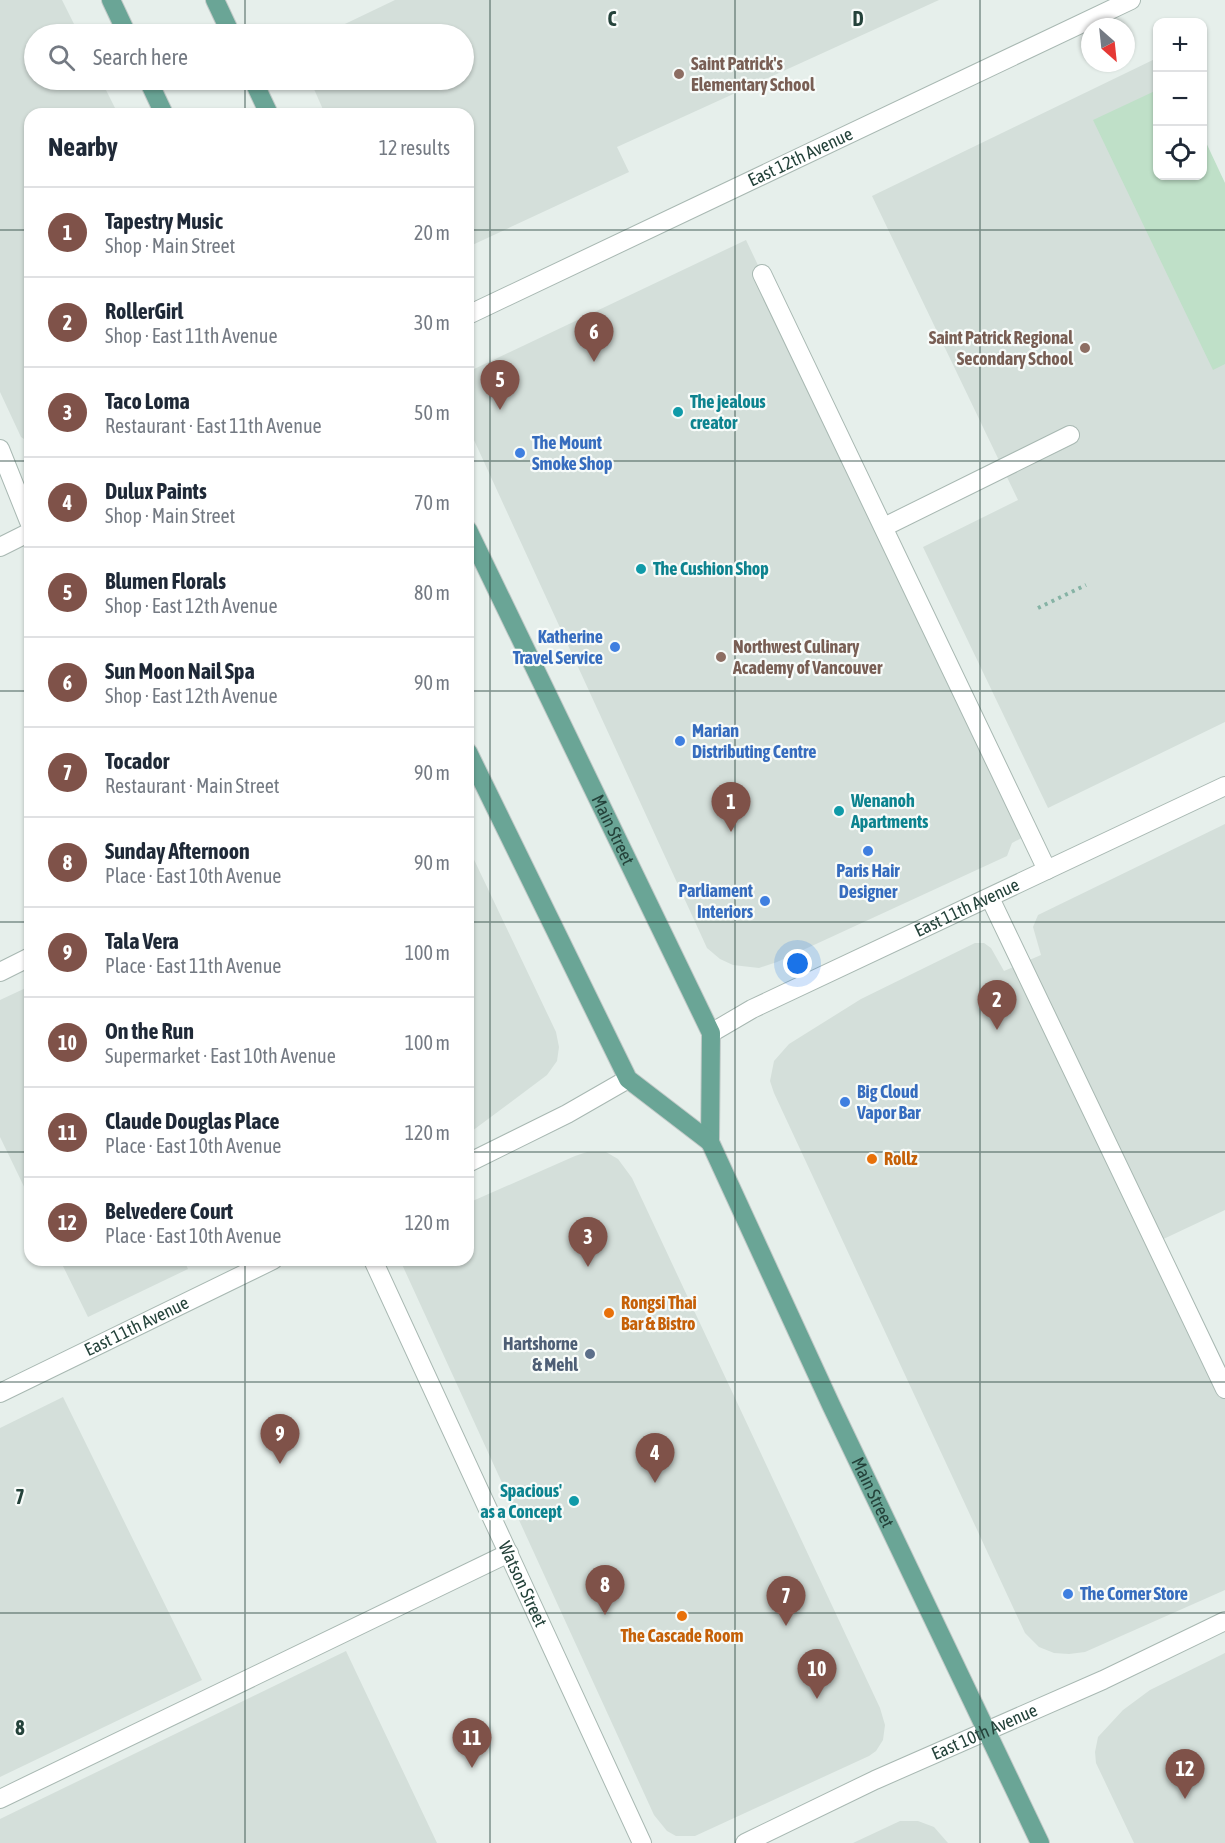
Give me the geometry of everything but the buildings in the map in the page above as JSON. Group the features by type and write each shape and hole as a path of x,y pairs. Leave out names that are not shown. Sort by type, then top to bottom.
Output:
{"main road":[{"path":"111,0 122,24"},
{"path":"215,0 226,24"},
{"path":"153,90 161,108"},
{"path":"258,90 266,108"},
{"name":"Main Street","path":"474,542 711,1033 710,1142 831,1405 1040,1843"},
{"name":"Main Street","path":"474,764 628,1079 710,1142"}],"street":[{"name":"East 12th Avenue","path":"474,312 1131,0"},
{"path":"762,274 1047,870"},
{"path":"884,527 1070,435"},
{"path":"0,449 24,509"},
{"path":"0,547 24,535"},
{"name":"East 11th Avenue","path":"711,1033 752,1009 1225,786"},
{"path":"990,898 1225,1389"},
{"path":"0,972 24,960"},
{"path":"474,1160 567,1114 628,1079"},
{"name":"East 11th Avenue","path":"0,1393 261,1266"},
{"name":"Watson Street","path":"376,1266 642,1843"},
{"path":"0,1798 509,1553"},
{"name":"East 10th Avenue","path":"745,1843 875,1780 1102,1680 1225,1620"}],"path":[{"path":"1038,608 1086,585"}],"shaded area":[{"path":"0,0 62,0 74,24 24,24 24,90 106,90 115,108 24,108 24,439 0,392"},
{"path":"395,0 939,0 617,147 629,172 474,244 474,108 322,108 314,90 474,90 474,24 345,24"},
{"name":"Saint Patrick Regional Secondary School","path":"1153,60 1153,180 1207,180 1207,178 1225,183 1225,722 1048,808 923,547 1018,500 872,196 1128,72 1135,72 1135,69"},
{"path":"746,240 1029,834 1012,843 1007,856 777,962 759,968 733,965 720,959 707,948 474,440 474,369"},
{"path":"1225,824 1225,1210 1155,1243 1225,1390 1225,1590 1085,1652 1054,1653 1039,1647 1025,1633 774,1093 770,1081 774,1061 789,1044 861,999 975,943 984,943 991,948 1004,971 1041,955 1033,927 1038,915"},
{"path":"474,860 556,1032 559,1047 557,1061 547,1075 474,1130"},
{"path":"24,989 24,1187 0,1137 0,1000"},
{"path":"587,1152 606,1152 618,1159 632,1178 880,1708 885,1725 883,1740 876,1751 869,1756 695,1836 676,1836 667,1831 654,1815 403,1266 474,1266 474,1200"},
{"path":"63,1266 187,1266 188,1269 88,1317"},
{"path":"63,1397 202,1680 0,1777 0,1428"},
{"path":"346,1651 437,1843 0,1843 0,1819"},
{"path":"1225,1653 1225,1843 1134,1843 1096,1763 1095,1752 1098,1737 1123,1710 1150,1690"},
{"path":"900,1821 918,1821 934,1827 948,1843 853,1843"}],"green space":[{"path":"1153,92 1153,180 1207,180 1207,145 1225,183 1225,364 1213,370 1093,120"}],"place":[{"name":"Saint Patrick's Elementary School","path":"679,74"},
{"name":"Saint Patrick Regional Secondary School","path":"1085,348"},
{"name":"Sun Moon Nail Spa","path":"594,362"},
{"name":"Blumen Florals","path":"500,410"},
{"name":"The jealous creator","path":"678,412"},
{"name":"The Mount Smoke Shop","path":"520,453"},
{"name":"The Cushion Shop","path":"641,569"},
{"name":"Katherine Travel Service","path":"615,647"},
{"name":"Northwest Culinary Academy of Vancouver","path":"721,657"},
{"name":"Marian Distributing Centre","path":"680,741"},
{"name":"Wenanoh Apartments","path":"839,811"},
{"name":"Tapestry Music","path":"731,832"},
{"name":"Paris Hair Designer","path":"868,851"},
{"name":"Parliament Interiors","path":"765,901"},
{"name":"RollerGirl","path":"997,1030"},
{"name":"Big Cloud Vapor Bar","path":"845,1102"},
{"name":"Rollz","path":"872,1159"},
{"name":"Taco Loma","path":"588,1267"},
{"name":"Rongsi Thai Bar & Bistro","path":"609,1313"},
{"name":"Hartshorne & Mehl","path":"590,1354"},
{"name":"Tala Vera","path":"280,1464"},
{"name":"Dulux Paints","path":"655,1483"},
{"name":"Spacious' as a Concept","path":"574,1501"},
{"name":"The Corner Store","path":"1068,1594"},
{"name":"Sunday Afternoon","path":"605,1615"},
{"name":"The Cascade Room","path":"682,1616"},
{"name":"Tocador","path":"786,1626"},
{"name":"On the Run","path":"817,1699"},
{"name":"Claude Douglas Place","path":"472,1768"},
{"name":"Belvedere Court","path":"1185,1799"}]}
